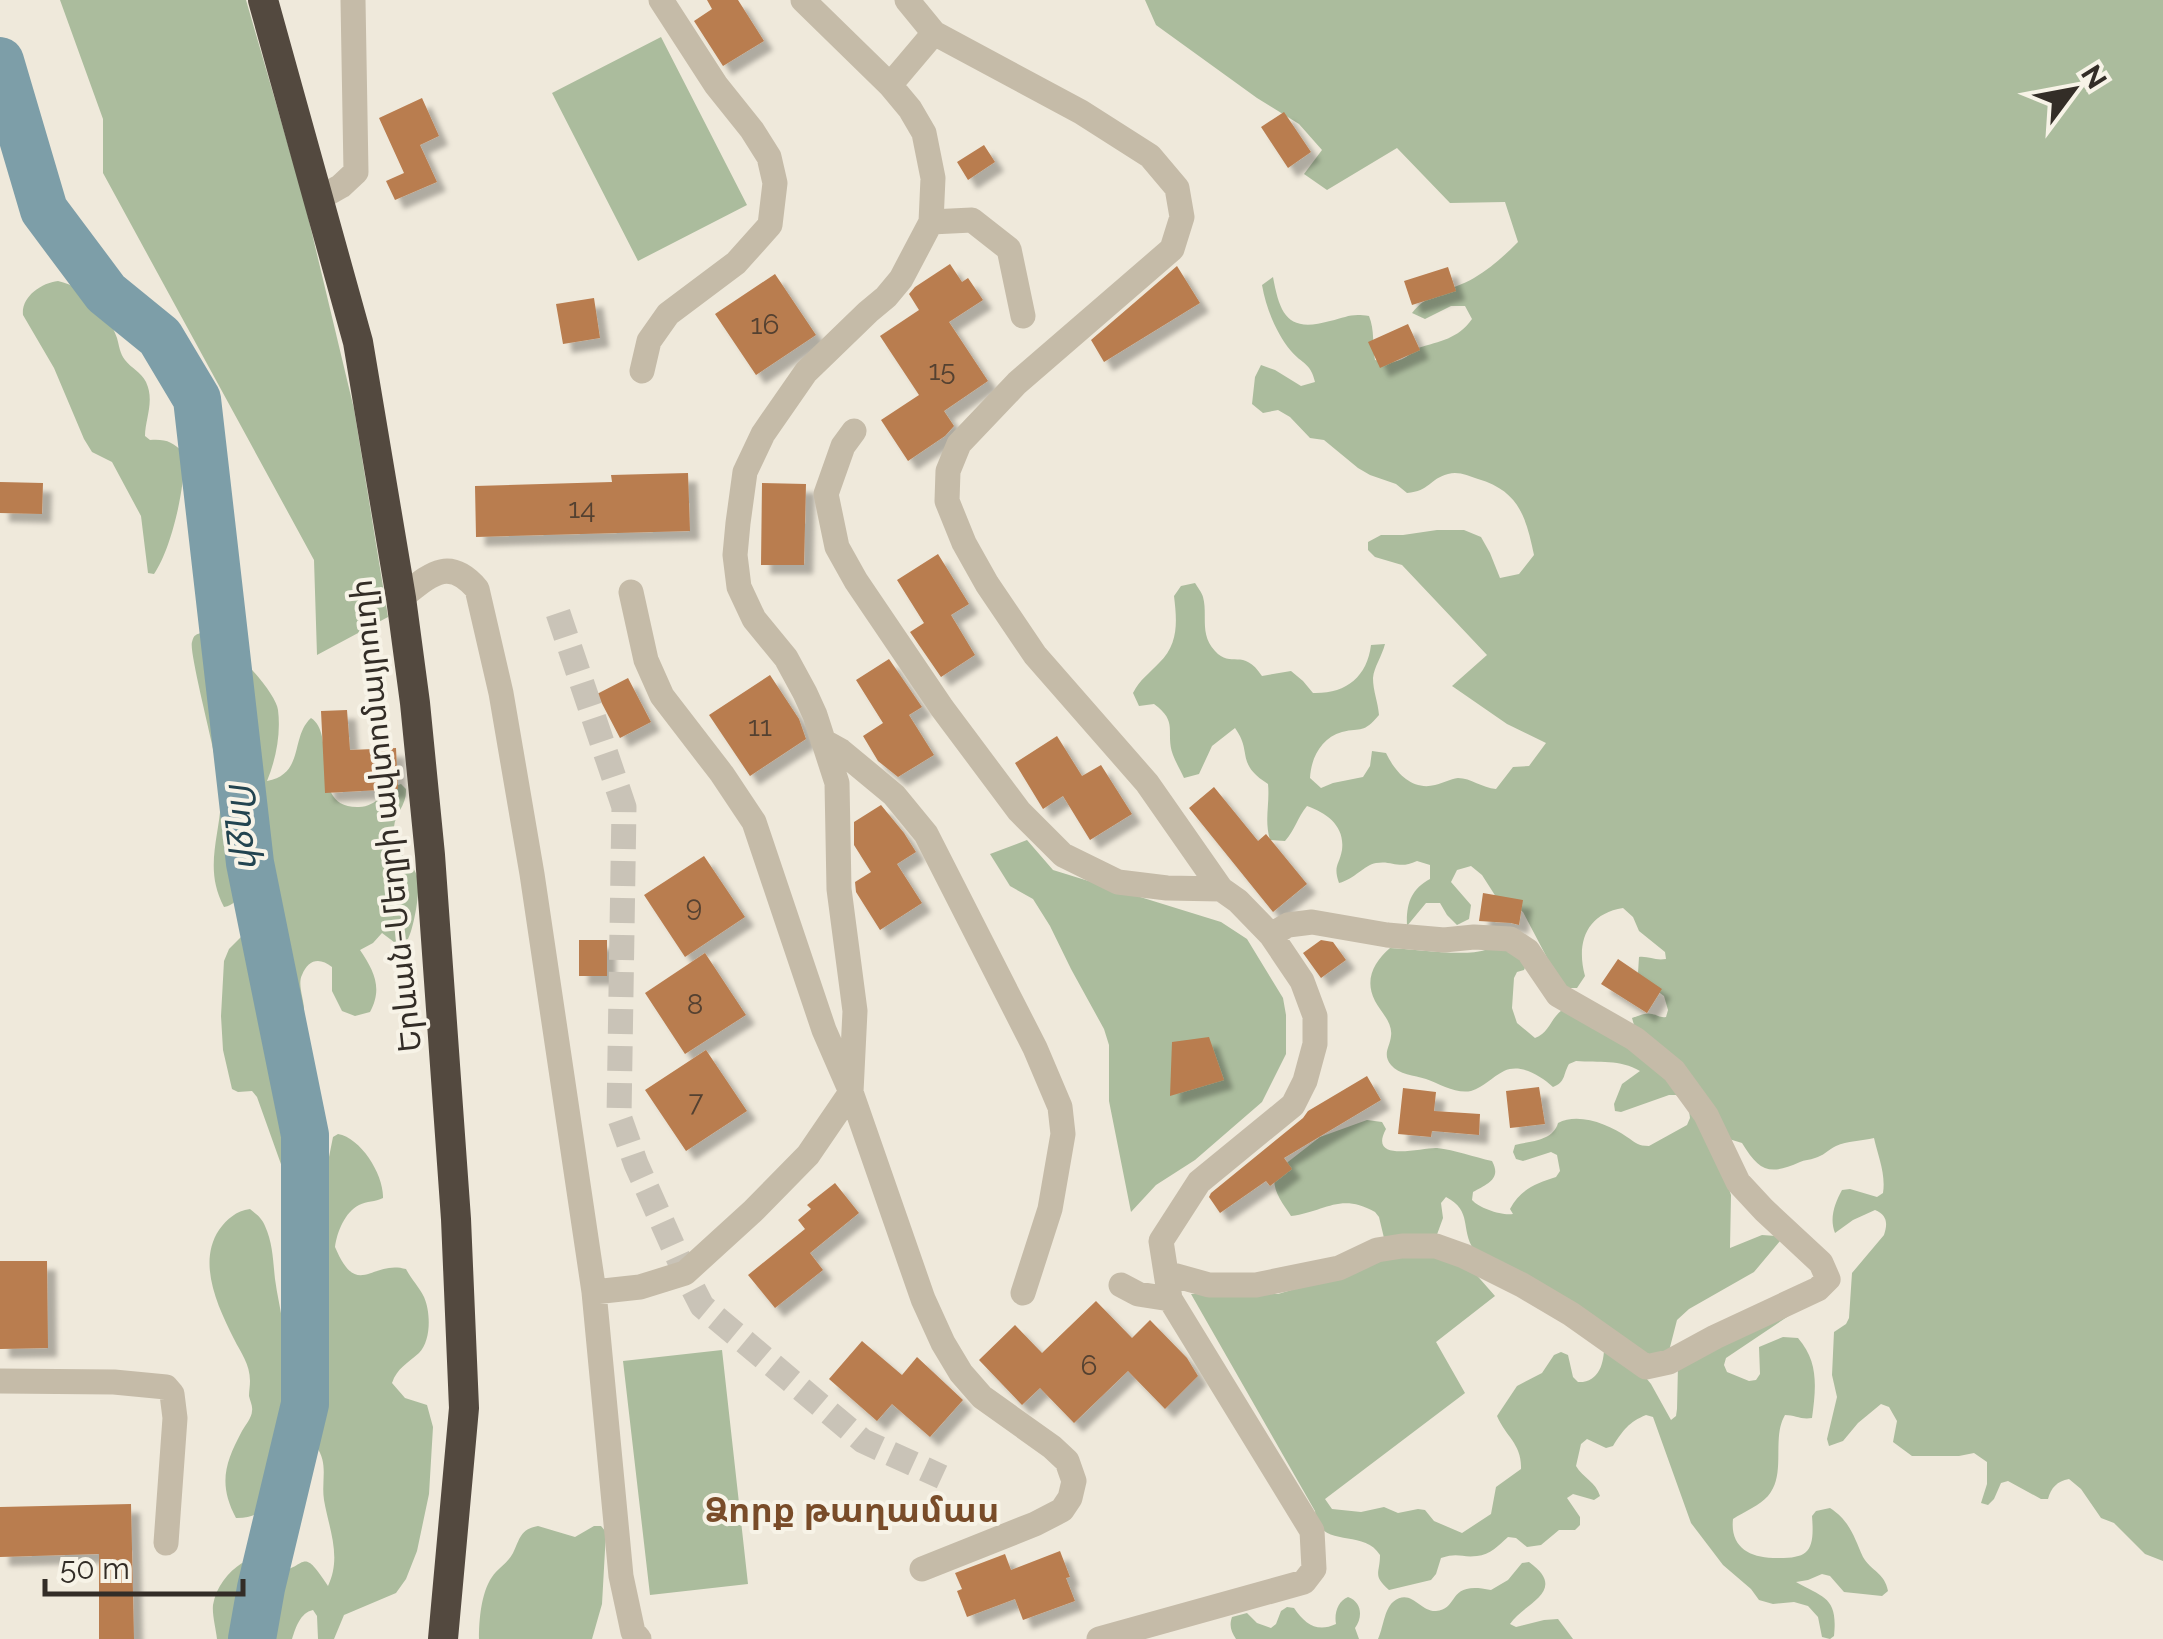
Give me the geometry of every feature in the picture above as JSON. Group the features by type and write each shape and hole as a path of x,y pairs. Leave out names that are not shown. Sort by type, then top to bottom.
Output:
{"highway":[{"name":"Երևան-Մեղրի ավտոմայրուղի","path":"264,0 358,342 415,704 456,1218 464,1408 443,1639"}],"street":[{"path":"320,198 356,172 353,0"},
{"path":"642,370 649,341 668,314 736,263 770,225 774,183 769,157 761,144 716,86 661,0"},
{"path":"594,1292 640,1287 684,1273 808,1156 851,1092 855,1012 839,889 837,783 815,714 786,658 754,619 739,588 735,555 745,472 763,434 806,372 901,280 930,222 933,178 924,133 910,109 802,0"},
{"path":"906,0 934,34 1095,120 1150,156 1177,188 1182,217 1172,249 1017,384 959,444 948,471 947,500 964,543 987,584 1034,655 1146,784 1220,890 1238,901 1271,935 1302,982 1315,1016 1315,1044 1306,1081 1292,1105 1198,1182 1161,1241 1168,1286 1312,1531 1314,1570 1304,1582 1099,1639"},
{"path":"890,85 934,34"},
{"path":"930,222 972,220 1008,249 1024,316"},
{"path":"854,431 842,446 826,494 837,547 856,582 942,708 1019,811 1063,856 1118,882 1220,890"},
{"path":"401,598 443,570 467,578 476,589 501,693 594,1292 621,1576 633,1632 638,1639"},
{"path":"631,592 646,660 662,696 754,822 824,1030 851,1092 923,1299 943,1343 961,1374 982,1397 1067,1461 1074,1481 1062,1510 922,1568"},
{"path":"823,741 894,796 926,834 1019,1015 1060,1106 1063,1134 1050,1209 1023,1293"},
{"path":"1121,1284 1138,1294 1168,1286 1256,1285 1340,1268 1377,1250 1436,1246 1464,1256 1571,1314 1646,1367 1669,1362 1818,1289 1828,1279 1820,1263 1738,1182 1706,1115 1674,1071 1634,1039 1558,995 1528,950 1510,939 1444,940 1312,922 1288,924 1271,935"},
{"path":"0,1381 114,1382 166,1387 172,1394 175,1418 166,1542"}],"green space":[{"path":"60,0 246,0 304,200 354,409 388,617 317,655 314,560 103,173 103,119"},
{"path":"1145,0 2163,0 2163,1561 2145,1554 2114,1523 2101,1518 2069,1479 2055,1486 2048,1499 2008,1481 2001,1483 1988,1505 1981,1503 1987,1484 1987,1462 1974,1453 1912,1456 1893,1442 1897,1421 1889,1407 1881,1404 1843,1441 1829,1446 1827,1439 1837,1397 1832,1375 1834,1332 1849,1318 1852,1273 1884,1235 1886,1223 1875,1210 1835,1233 1833,1216 1842,1190 1877,1197 1883,1193 1883,1172 1874,1138 1840,1144 1818,1157 1773,1170 1754,1160 1742,1143 1729,1139 1726,1180 1731,1195 1730,1248 1762,1235 1776,1236 1780,1241 1754,1272 1677,1320 1669,1351 1642,1373 1671,1420 1677,1409 1678,1365 1799,1309 1726,1358 1727,1372 1756,1380 1760,1374 1759,1347 1783,1337 1798,1338 1810,1356 1815,1386 1812,1418 1785,1415 1781,1424 1774,1487 1761,1502 1733,1519 1733,1528 1742,1548 1764,1557 1785,1558 1807,1551 1816,1511 1830,1508 1842,1518 1866,1562 1884,1580 1888,1591 1882,1596 1844,1592 1830,1576 1822,1574 1796,1582 1831,1606 1835,1623 1830,1639 1822,1637 1818,1617 1808,1606 1759,1600 1723,1565 1691,1523 1653,1417 1646,1415 1627,1427 1613,1446 1606,1448 1587,1439 1581,1444 1576,1466 1600,1496 1594,1500 1573,1494 1567,1498 1580,1517 1580,1525 1575,1530 1559,1530 1541,1545 1527,1547 1508,1537 1482,1555 1441,1558 1431,1580 1389,1590 1379,1577 1380,1555 1372,1547 1332,1535 1318,1523 1315,1511 1191,1294 1278,1294 1352,1272 1384,1238 1379,1217 1363,1206 1342,1203 1291,1216 1276,1190 1275,1172 1320,1137 1367,1120 1382,1122 1386,1129 1384,1147 1390,1150 1437,1148 1492,1161 1494,1177 1473,1192 1472,1200 1491,1211 1513,1214 1510,1209 1524,1192 1556,1177 1560,1171 1557,1155 1551,1152 1523,1161 1516,1159 1515,1145 1546,1137 1558,1123 1584,1119 1649,1146 1687,1125 1690,1118 1688,1104 1676,1095 1615,1111 1622,1084 1640,1071 1617,1063 1576,1061 1569,1064 1562,1080 1553,1087 1530,1072 1510,1069 1465,1092 1394,1068 1387,1057 1390,1027 1370,986 1375,965 1390,948 1476,952 1498,940 1527,963 1514,978 1512,1008 1517,1023 1535,1038 1564,1009 1634,1025 1632,1018 1642,1014 1666,1017 1664,996 1638,973 1639,957 1666,959 1665,952 1639,931 1633,917 1623,908 1610,911 1592,923 1583,942 1585,976 1577,988 1563,988 1523,912 1498,900 1482,875 1471,866 1457,870 1451,882 1471,905 1469,919 1457,925 1440,903 1426,903 1407,926 1411,898 1430,879 1430,865 1417,861 1405,865 1376,863 1339,883 1341,834 1321,812 1307,806 1285,841 1270,840 1268,784 1251,770 1235,728 1212,746 1199,774 1184,778 1173,755 1166,716 1154,704 1139,706 1133,693 1166,656 1173,640 1174,596 1181,586 1195,583 1203,597 1207,638 1215,651 1226,658 1249,662 1262,676 1291,671 1313,693 1345,687 1360,675 1371,645 1385,644 1373,678 1379,715 1366,727 1342,732 1323,744 1312,763 1310,778 1321,788 1363,777 1370,766 1372,751 1386,753 1399,773 1412,783 1427,786 1458,778 1496,789 1513,767 1529,766 1546,743 1507,724 1452,686 1487,655 1402,565 1375,557 1368,550 1368,542 1381,535 1464,530 1481,537 1500,578 1519,574 1534,555 1524,517 1512,498 1492,484 1456,473 1407,493 1396,484 1358,468 1324,440 1310,438 1278,410 1263,413 1252,404 1255,377 1261,365 1301,386 1315,382 1309,367 1291,351 1276,328 1262,285 1273,277 1283,311 1288,318 1304,325 1353,315 1369,316 1375,360 1398,361 1415,349 1455,335 1472,319 1465,306 1451,306 1425,319 1412,313 1433,296 1480,274 1518,242 1505,202 1450,203 1397,148 1327,190 1304,174 1322,150 1299,124 1156,25","holes":["1446,1197 1463,1214 1474,1250 1604,1341 1602,1362 1592,1379 1578,1382 1568,1355 1561,1352 1554,1355 1542,1373 1517,1386 1497,1416 1516,1447 1521,1469 1496,1487 1491,1514 1462,1533 1434,1521 1425,1510 1398,1513 1384,1507 1361,1512 1332,1509 1325,1499 1465,1393 1436,1342 1495,1296 1473,1271 1435,1240 1443,1218 1441,1203"]},
{"path":"661,37 747,205 638,261 552,93"},
{"path":"58,281 78,289 102,310 123,358 146,382 150,403 145,436 169,442 184,453 176,515 167,548 154,574 148,573 141,516 112,462 92,452 84,439 54,368 23,315 25,302 33,292"},
{"path":"203,632 235,653 259,677 275,701 278,737 267,781 287,771 311,718 323,739 328,784 333,796 343,804 365,806 401,784 406,789 394,836 398,849 417,876 416,908 408,939 394,942 382,933 360,950 375,980 376,995 370,1012 355,1016 342,1011 332,991 332,967 328,964 311,963 301,979 304,1013 298,1092 303,1132 310,1148 323,1160 329,1157 333,1137 338,1134 355,1142 370,1159 382,1189 383,1198 350,1212 335,1247 343,1263 358,1275 394,1267 406,1269 424,1297 429,1319 423,1348 392,1383 405,1398 427,1405 433,1427 429,1494 417,1551 396,1593 344,1615 334,1639 318,1639 313,1610 302,1617 292,1639 256,1639 244,1633 237,1639 217,1639 214,1618 213,1605 220,1586 242,1563 274,1573 308,1562 328,1586 334,1554 324,1500 323,1466 316,1446 301,1451 290,1461 272,1498 253,1516 236,1518 227,1495 228,1464 252,1407 248,1369 216,1299 210,1256 219,1230 240,1212 250,1209 259,1216 270,1239 289,1393 305,1419 321,1425 309,1393 304,1294 288,1209 292,1195 257,1097 252,1091 232,1089 223,1050 224,961 257,914 266,855 261,821 256,814 249,815 239,835 239,892 234,902 224,907 214,867 220,786 192,648 195,636"},
{"path":"1027,840 1053,870 1221,922 1247,939 1283,998 1286,1054 1262,1102 1195,1160 1156,1185 1131,1212 1109,1101 1109,1045 1104,1029 1033,899 1010,886 990,854"},
{"path":"722,1350 748,1584 650,1595 623,1361"},
{"path":"538,1526 575,1537 594,1526 601,1526 606,1532 602,1604 592,1639 479,1639 481,1607 488,1583 511,1557 524,1532"},
{"path":"1529,1562 1540,1572 1545,1589 1510,1624 1516,1627 1558,1619 1573,1639 1378,1639 1388,1610 1399,1598 1436,1611 1467,1589 1491,1590 1508,1580 1522,1563"},
{"path":"1348,1597 1360,1610 1355,1628 1359,1639 1236,1639 1231,1628 1232,1617 1247,1613 1257,1623 1271,1628 1287,1607 1294,1608 1312,1625 1329,1627 1336,1624 1338,1608"}],"building":[{"path":"707,0 738,0 764,41 723,66 694,21 712,9"},
{"path":"422,98 439,136 420,145 437,182 395,200 386,181 404,173 379,118"},
{"path":"1284,112 1311,152 1288,168 1261,127"},
{"path":"984,145 995,162 968,180 957,162"},
{"path":"950,264 962,282 968,278 983,300 949,322 988,381 944,411 954,426 908,461 881,420 919,395 880,336 919,310 909,294"},
{"path":"1177,266 1200,303 1104,362 1091,340"},
{"path":"1448,267 1456,291 1412,305 1404,281"},
{"path":"775,274 816,335 756,375 715,314"},
{"path":"594,298 600,338 563,344 556,304"},
{"path":"1408,324 1420,350 1380,368 1368,342"},
{"path":"688,473 690,531 476,537 475,486 612,482 611,475"},
{"path":"0,482 43,483 42,514 0,513"},
{"path":"762,483 806,484 804,565 761,565"},
{"path":"938,554 969,604 951,615 975,655 941,677 910,632 924,623 897,580"},
{"path":"889,659 922,707 909,715 934,755 898,777 878,761 863,736 883,723 856,680"},
{"path":"770,675 799,719 806,739 750,776 709,715"},
{"path":"628,678 651,722 620,738 597,694"},
{"path":"347,710 350,750 396,748 398,789 325,793 321,711"},
{"path":"1057,736 1082,776 1101,765 1132,814 1090,840 1063,796 1043,809 1015,763"},
{"path":"1214,787 1258,841 1266,834 1307,884 1273,912 1189,808"},
{"path":"881,805 916,852 897,864 922,903 880,930 856,892 855,882 871,872 854,845 854,822"},
{"path":"704,856 745,917 685,957 644,895"},
{"path":"1483,893 1523,900 1519,925 1479,921"},
{"path":"579,940 607,940 607,976 579,976"},
{"path":"1321,940 1333,942 1346,960 1321,978 1303,953"},
{"path":"705,953 746,1015 685,1054 645,993"},
{"path":"1618,959 1662,989 1647,1013 1601,984"},
{"path":"1209,1037 1224,1080 1170,1096 1172,1042"},
{"path":"706,1050 747,1111 686,1151 645,1090"},
{"path":"1367,1076 1381,1100 1284,1158 1292,1169 1270,1186 1266,1181 1220,1213 1209,1197 1211,1193 1308,1111"},
{"path":"1539,1087 1545,1124 1510,1128 1506,1091"},
{"path":"1403,1088 1436,1092 1434,1111 1480,1114 1479,1135 1432,1131 1431,1137 1398,1134"},
{"path":"835,1183 859,1213 810,1253 823,1270 775,1308 748,1275 805,1229 798,1220 811,1209 807,1205"},
{"path":"0,1261 47,1261 48,1348 0,1349"},
{"path":"1096,1301 1132,1338 1150,1320 1187,1358 1198,1376 1165,1409 1128,1371 1074,1423 1040,1388 1022,1405 979,1360 1015,1325 1042,1353"},
{"path":"862,1341 902,1375 917,1357 963,1400 930,1437 892,1404 877,1421 829,1379"},
{"path":"131,1504 134,1639 99,1639 99,1554 0,1557 0,1507"},
{"path":"1060,1551 1075,1601 1023,1620 1015,1599 967,1617 955,1573 1005,1554 1011,1570"}],"waterway":[{"name":"Ողջի","path":"0,61 44,210 106,293 160,337 197,399 250,863 305,1135 305,1404 252,1639"}],"tunnel":[{"path":"558,613 624,807 619,1116 636,1164 702,1306 863,1441 942,1477"}],"district":[{"name":"Ձորք թաղամաս","path":"852,1509"}]}
